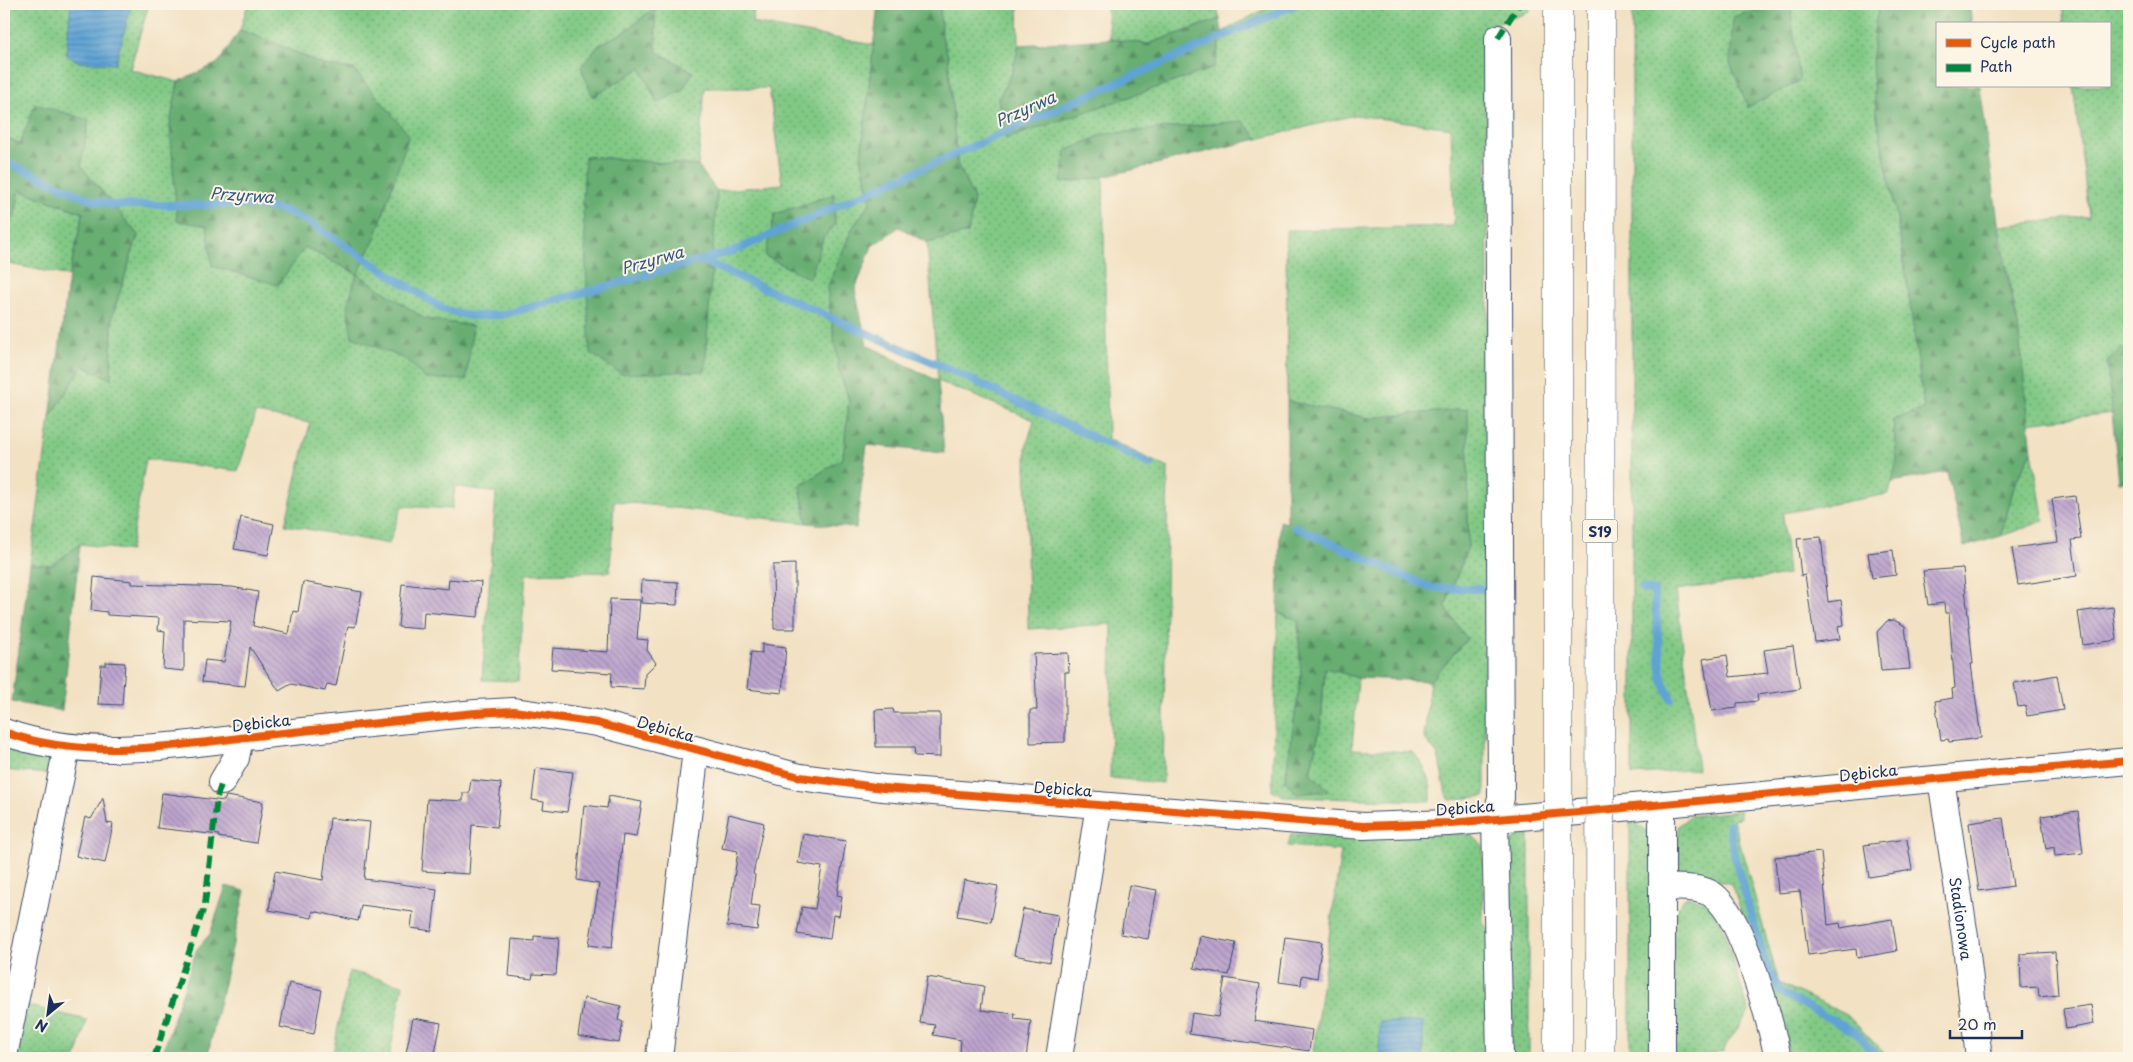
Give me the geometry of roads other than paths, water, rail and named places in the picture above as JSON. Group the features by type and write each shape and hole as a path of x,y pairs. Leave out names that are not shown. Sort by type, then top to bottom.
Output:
{"highway":[{"path":"1558,4 1558,1058"},
{"name":"S19","path":"1600,1058 1601,4"}],"street":[{"path":"1498,38 1501,798 1495,819 1500,1058"},
{"name":"Dębicka","path":"4,732 24,739 68,747 136,749 476,712 514,711 597,723 810,778 883,788 1363,826 1495,819 1662,805 2129,761"},
{"path":"222,782 236,758 240,738"},
{"path":"4,1056 68,747"},
{"path":"659,1058 696,750"},
{"name":"Stadionowa","path":"1941,778 1965,937 1979,1058"},
{"path":"1059,1058 1099,805"},
{"path":"1662,805 1662,1058"},
{"path":"1663,887 1711,893 1720,900 1741,938 1767,1011 1778,1058"}],"water":[{"path":"71,4 132,4 115,64 79,62 66,54"},
{"path":"1380,1022 1423,1022 1423,1058 1379,1058"}],"waterway":[{"name":"Przyrwa","path":"4,161 91,200 112,205 254,205 286,211 312,224 443,309 470,316 502,315 734,251 1297,4"},
{"path":"700,260 951,370 1151,465"},
{"path":"1295,527 1431,588 1482,589"},
{"path":"1642,588 1654,591 1662,680 1671,699"},
{"path":"1729,824 1735,859 1765,962 1780,992 1856,1033 1878,1058"}]}
